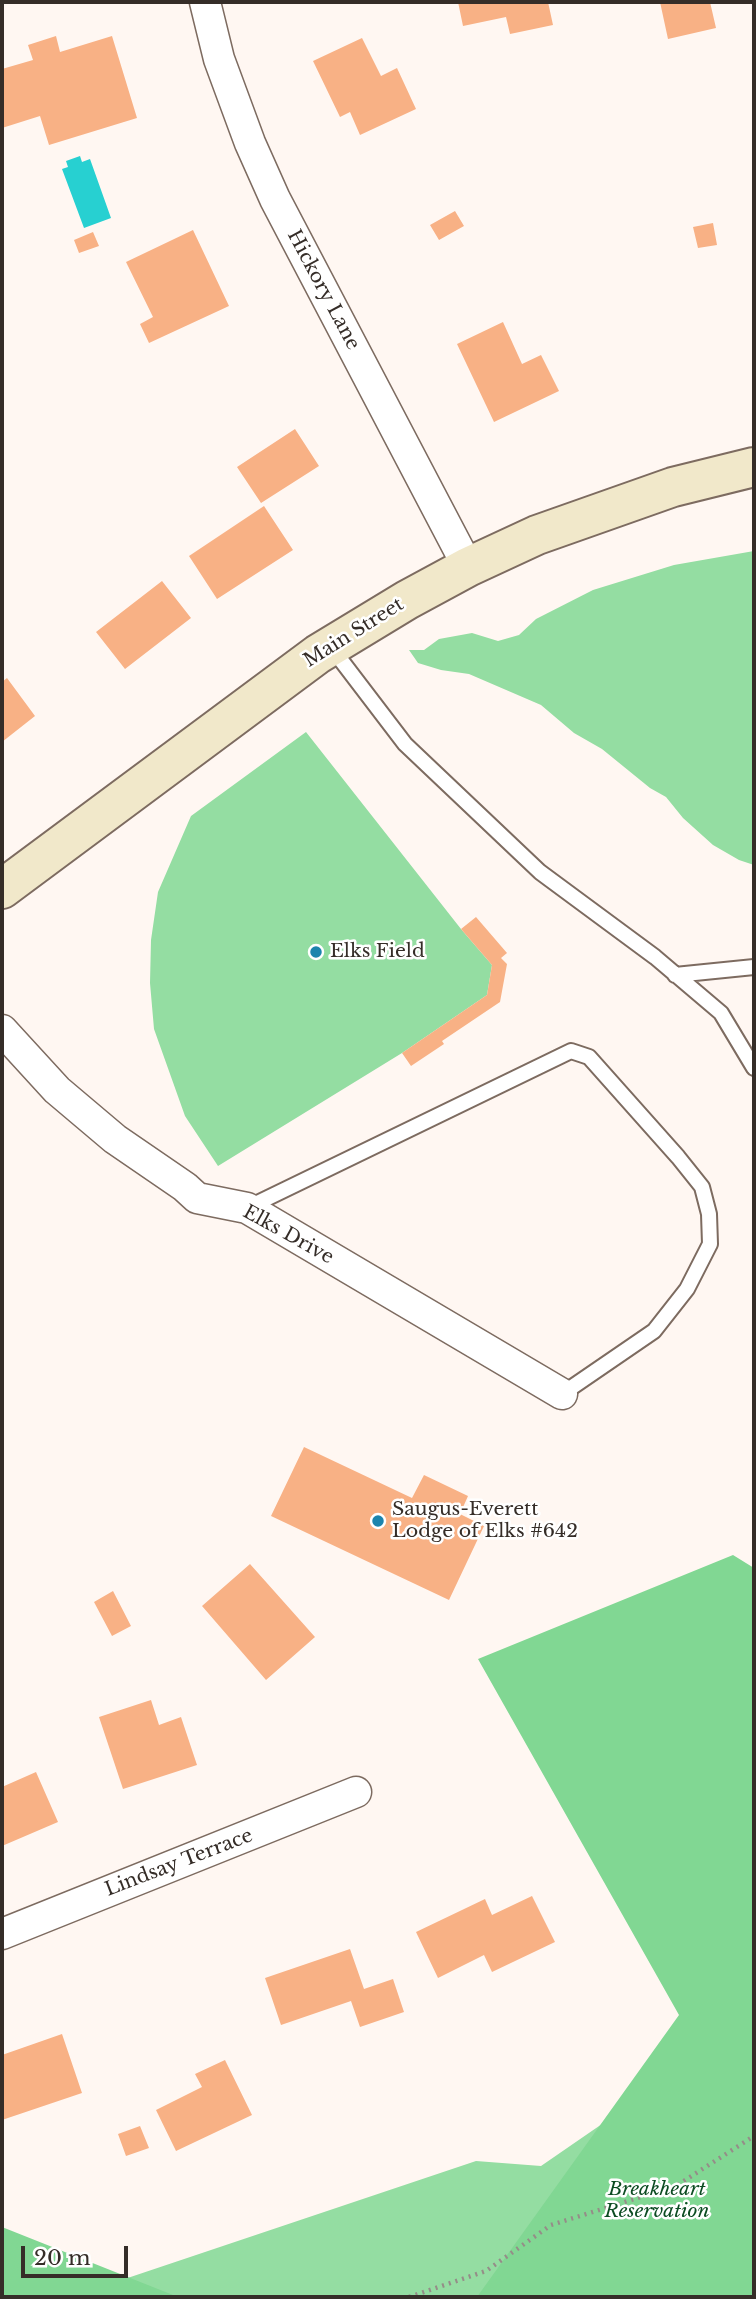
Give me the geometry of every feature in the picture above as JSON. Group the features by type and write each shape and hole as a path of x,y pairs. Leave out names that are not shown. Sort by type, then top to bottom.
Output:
{"main road":[{"name":"Main Street","path":"2,889 330,646 407,600 468,567 537,535 673,487 754,467"}],"street":[{"name":"Hickory Lane","path":"205,2 219,60 265,177 468,567"},
{"name":"Elks Drive","path":"2,1030 57,1090 115,1139 197,1198 247,1208 562,1394"},
{"name":"Lindsay Terrace","path":"2,1934 356,1792"}],"lane":[{"path":"330,646 405,744 540,872 676,975 721,1013 754,1068"},
{"path":"676,975 754,967"},
{"path":"247,1208 571,1051 589,1057 702,1187 709,1214 710,1244 687,1289 654,1331 562,1394"}],"path":[{"path":"410,2297 486,2271 551,2225 676,2186 754,2136"}],"green space":[{"path":"754,551 754,865 713,845 683,818 666,797 650,788 602,749 574,733 541,705 469,674 418,663 409,650 424,650 439,639 472,633 498,641 519,635 536,619 593,590 674,565"},
{"name":"Elks Field","path":"306,732 492,965 487,995 402,1053 218,1166 185,1116 154,1029 150,983 151,940 158,892 191,816"},
{"path":"733,1555 754,1568 754,2297 477,2297 679,2015 478,1659"},
{"name":"Breakheart Reservation","path":"676,2073 754,2297 71,2297 476,2161 541,2166"},
{"path":"2,2227 178,2297 2,2297"}],"water":[{"path":"80,156 82,162 90,159 111,218 84,228 62,169 68,167 66,161"}],"building":[{"path":"458,2 548,2 553,25 510,34 506,17 463,26"},
{"path":"660,2 710,2 716,28 668,39"},
{"path":"56,36 60,52 112,36 137,118 49,145 40,116 2,128 2,69 33,60 28,45"},
{"path":"362,38 381,76 397,68 416,109 360,135 350,112 340,117 313,61"},
{"path":"455,211 464,226 439,240 430,225"},
{"path":"713,223 717,245 698,248 693,227"},
{"path":"193,230 229,306 149,343 140,324 153,317 126,262"},
{"path":"93,232 99,246 79,253 74,240"},
{"path":"503,322 522,364 541,355 559,391 494,422 457,344"},
{"path":"295,429 319,466 261,503 237,467"},
{"path":"264,506 293,550 217,599 189,556"},
{"path":"162,581 191,618 125,669 96,632"},
{"path":"7,678 35,716 2,742 2,682"},
{"path":"476,917 507,953 501,958 507,964 500,1002 442,1041 444,1044 411,1066 402,1053 487,995 492,965 461,929"},
{"name":"Saugus-Everett Lodge of Elks #642","path":"304,1447 412,1498 424,1475 468,1496 460,1514 484,1526 449,1600 271,1516"},
{"path":"250,1564 315,1637 266,1680 202,1606"},
{"path":"113,1591 131,1626 112,1636 94,1602"},
{"path":"151,1700 159,1725 181,1717 197,1765 123,1789 99,1717"},
{"path":"36,1772 58,1822 2,1846 2,1787"},
{"path":"532,1896 555,1942 492,1972 484,1955 438,1978 416,1932 485,1899 492,1915"},
{"path":"350,1949 364,1989 393,1979 404,2012 360,2027 351,2001 281,2025 265,1978"},
{"path":"62,2034 82,2093 2,2120 2,2055"},
{"path":"225,2060 252,2115 176,2151 156,2110 202,2087 195,2074"},
{"path":"140,2126 149,2148 126,2156 118,2134"}],"place":[{"name":"Elks Field","path":"316,952"},
{"name":"Saugus-Everett Lodge of Elks #642","path":"378,1521"}]}
